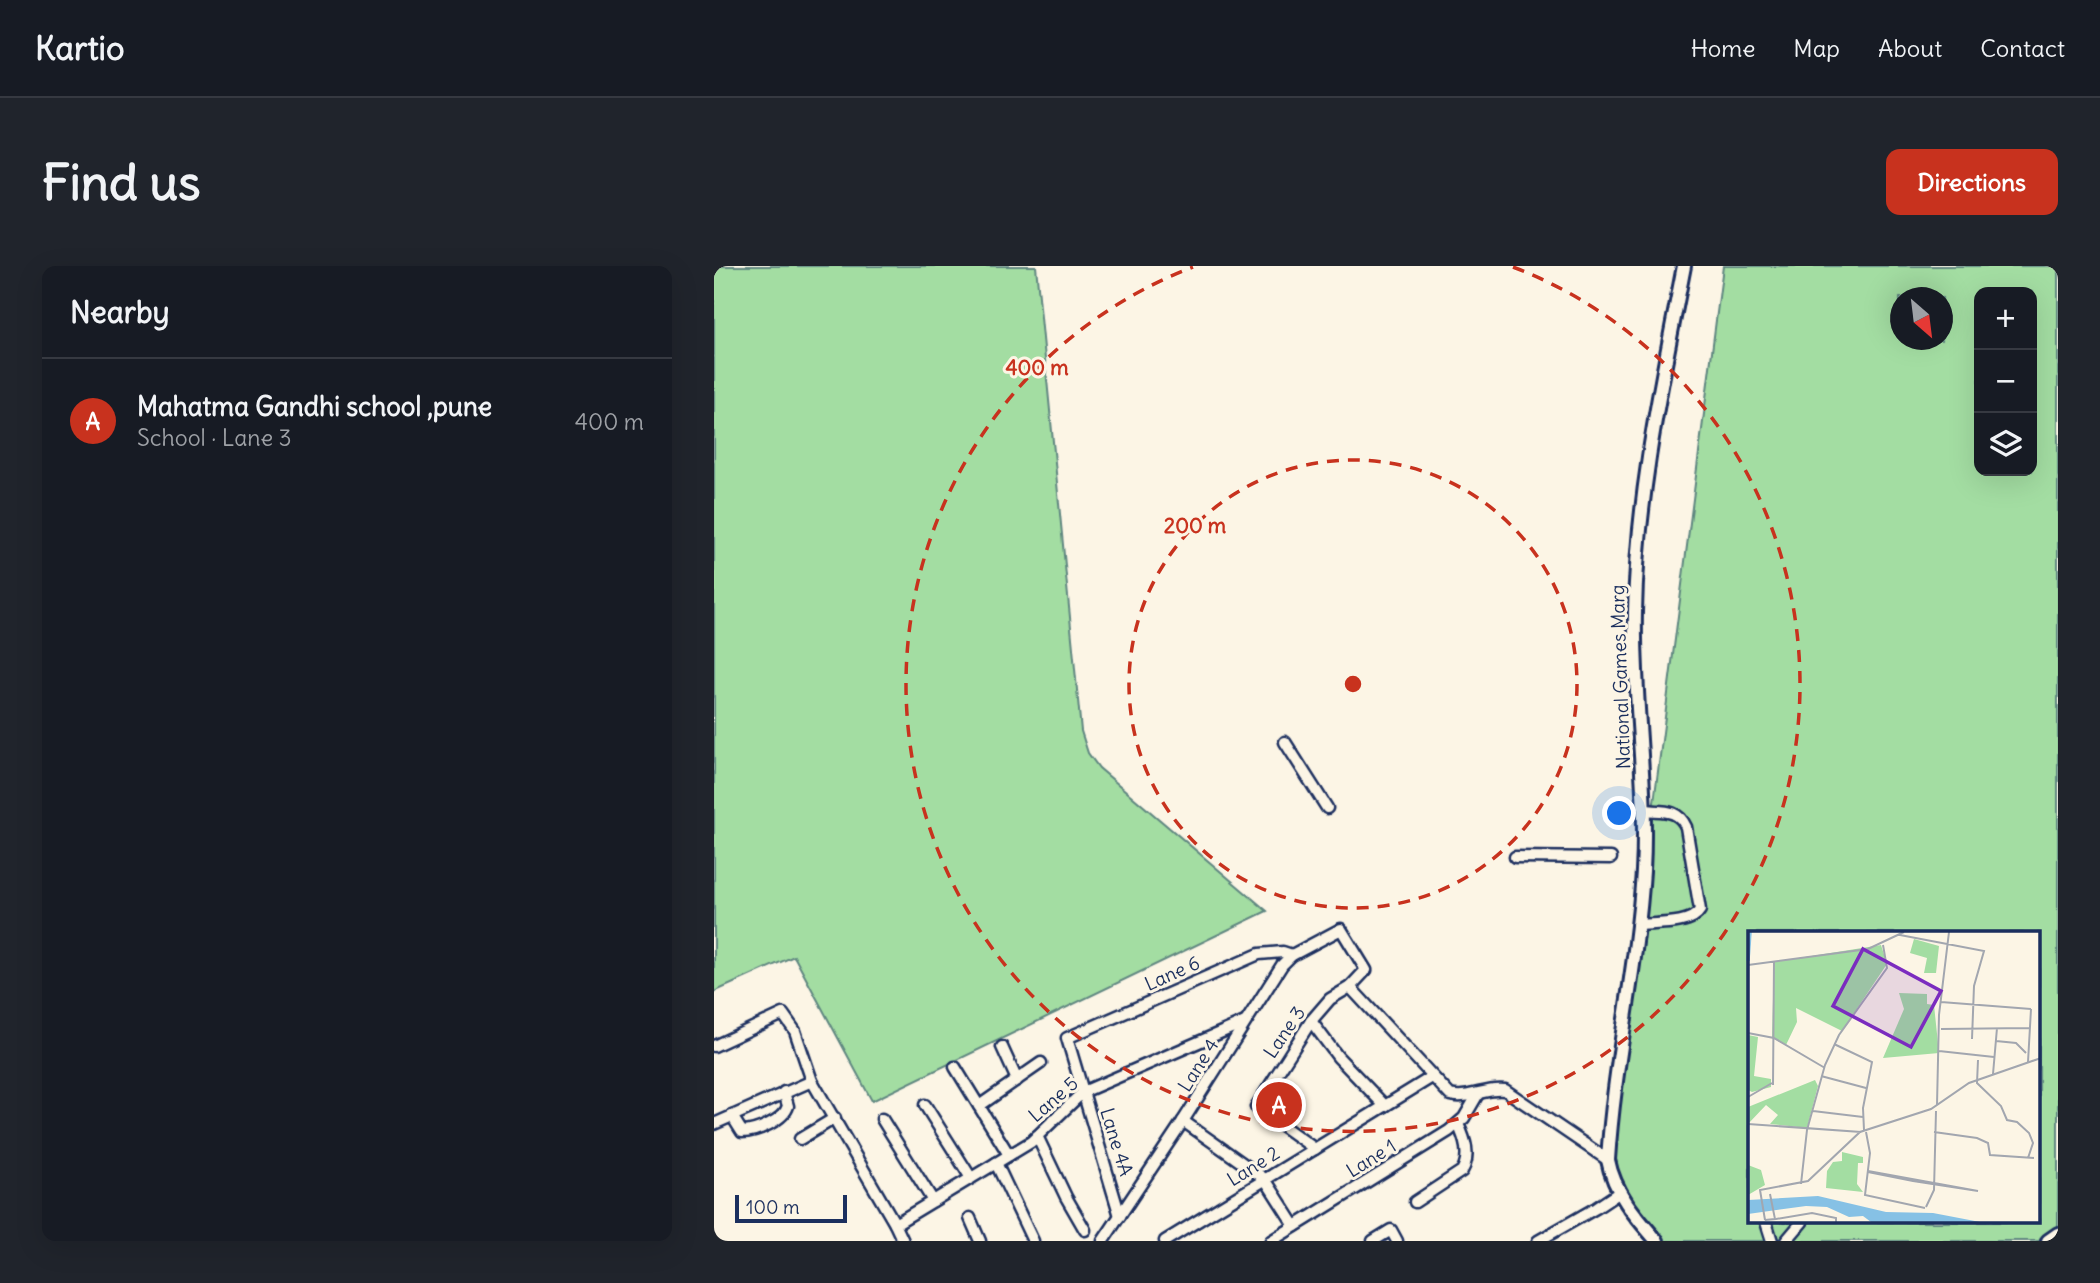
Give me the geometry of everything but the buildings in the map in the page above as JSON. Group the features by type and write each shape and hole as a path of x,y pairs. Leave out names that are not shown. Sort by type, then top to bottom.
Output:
{"main road":[{"name":"National Games Marg","path":"1657,1241 1620,1192 1610,1172 1608,1160 1643,873 1644,810 1635,614 1637,554 1654,421 1685,266"},
{"path":"2048,1241 2058,1234"}],"street":[{"path":"1285,742 1326,808"},
{"path":"1637,925 1688,920 1696,917 1700,910 1686,827 1682,818 1678,814 1644,810"},
{"path":"1515,857 1611,858"},
{"name":"Lane 4","path":"1108,1239 1120,1216 1274,976 1292,955 1341,929 1366,970 1350,987"},
{"name":"Lane 6","path":"1067,1038 1259,954 1292,955"},
{"path":"1350,987 1450,1095 1461,1098 1498,1089 1505,1090 1608,1160"},
{"name":"Lane 3","path":"1315,1149 1256,1107 1311,1021 1330,999 1350,987"},
{"path":"714,1046 783,1014 788,1019 795,1031 812,1081 903,1241"},
{"path":"1311,1021 1338,1057 1385,1106"},
{"name":"Lane 5","path":"895,1224 1009,1156 1037,1136 1083,1092 1245,1022"},
{"name":"Lane 4A","path":"1067,1038 1120,1216"},
{"path":"1002,1047 1017,1080"},
{"path":"979,1106 1041,1063"},
{"path":"955,1067 1009,1156"},
{"name":"Lane 2","path":"1165,1241 1432,1077"},
{"path":"714,1124 812,1081"},
{"path":"732,1116 742,1132 749,1132 788,1111 784,1092"},
{"name":"Lane 1","path":"1271,1241 1458,1124 1478,1094"},
{"path":"925,1105 971,1178"},
{"path":"800,1139 835,1118"},
{"path":"882,1119 933,1201"},
{"path":"1183,1121 1265,1180 1295,1226"},
{"path":"1415,1202 1462,1171 1467,1158 1458,1124"},
{"path":"1037,1136 1085,1230"},
{"path":"996,1163 1033,1241"},
{"path":"1538,1241 1620,1192"},
{"path":"970,1218 980,1241"},
{"path":"1767,1224 1772,1241"},
{"path":"1786,1241 1800,1224"},
{"path":"1373,1241 1391,1230 1397,1241"}],"green space":[{"path":"714,266 1036,266 1081,731 1088,753 1099,768 1267,911 872,1101 794,956 714,992"},
{"path":"1723,266 2058,266 2058,1241 1661,1241 1631,1210 1608,1160"}],"place":[{"name":"Mahatma Gandhi school ,pune","path":"1279,1105"}]}
